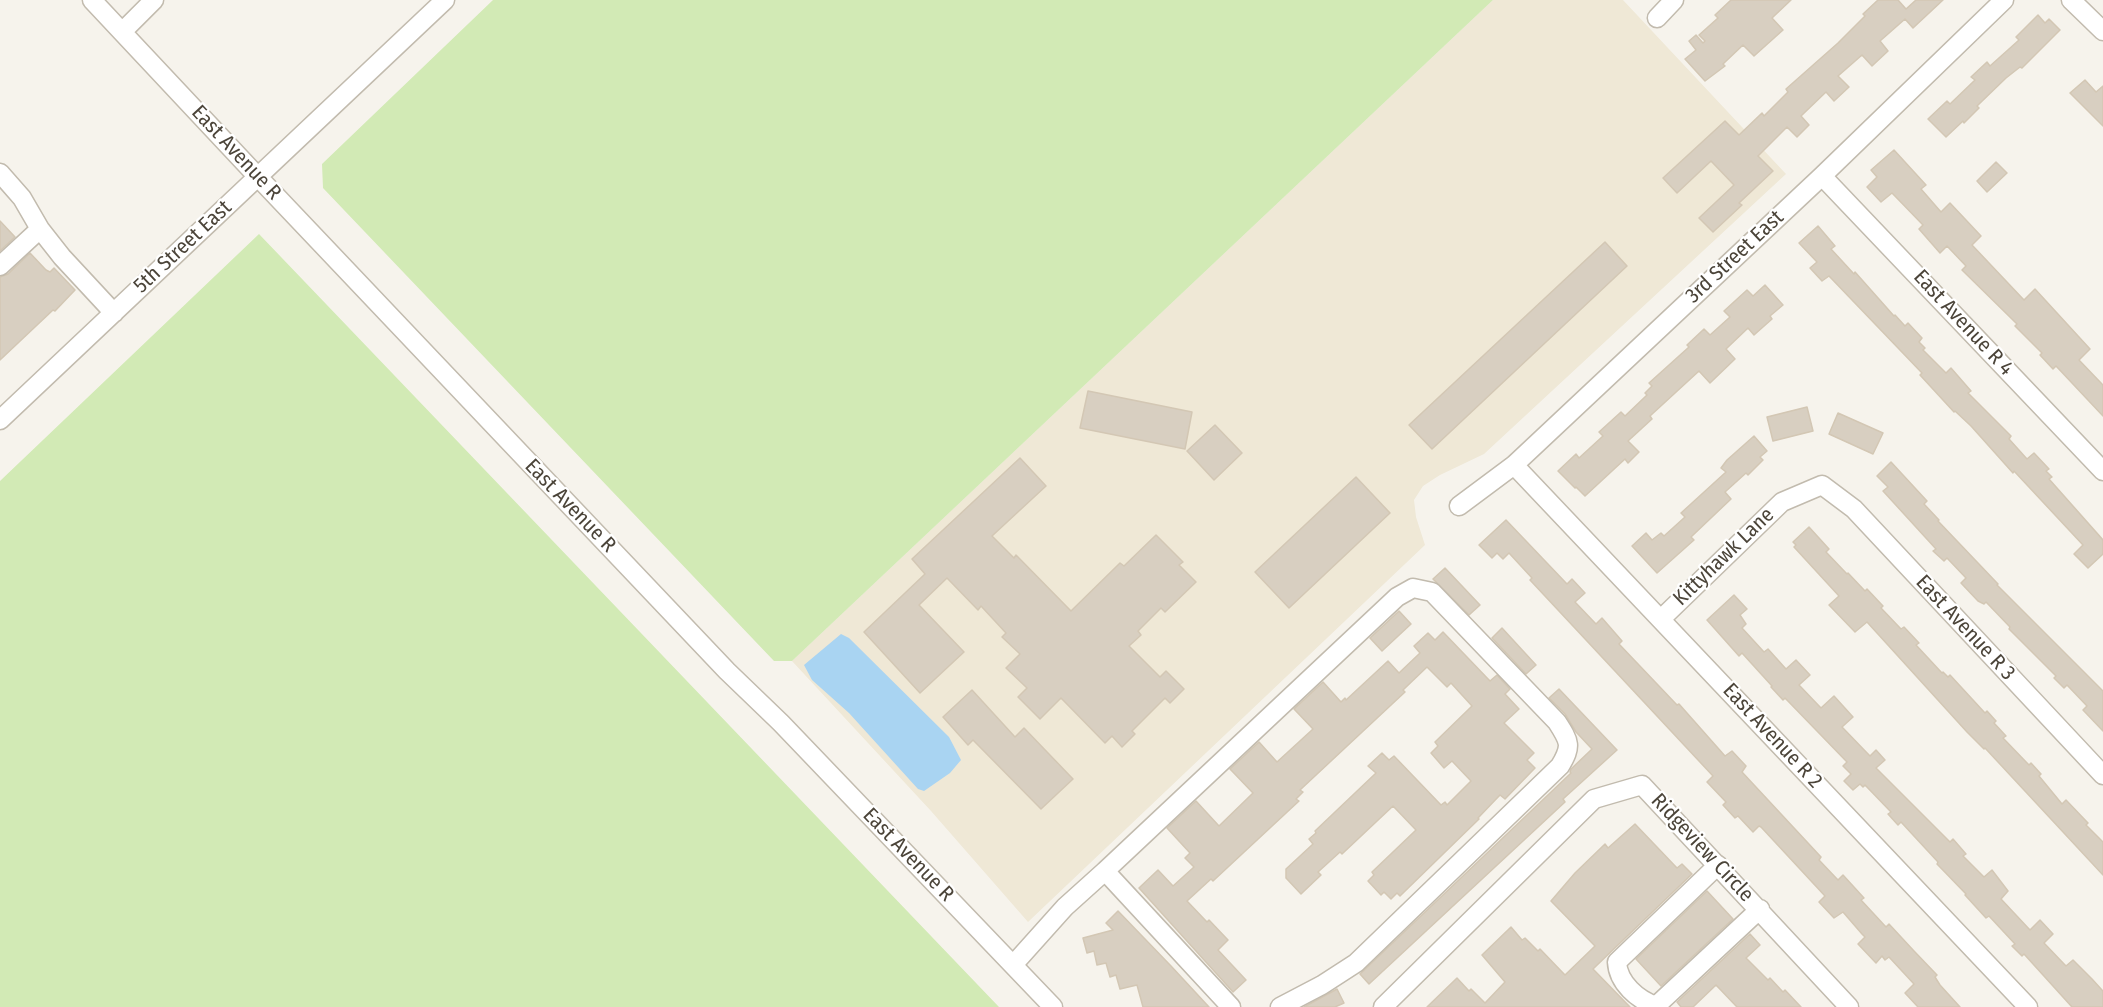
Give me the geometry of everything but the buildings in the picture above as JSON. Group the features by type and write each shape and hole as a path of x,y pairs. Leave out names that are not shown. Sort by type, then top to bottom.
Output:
{"street":[{"name":"East Avenue R","path":"92,0 727,671 781,723 1053,1007"},
{"path":"122,32 154,0"},
{"name":"5th Street East","path":"0,420 445,0"},
{"path":"1657,18 1674,0"},
{"name":"3rd Street East","path":"1459,506 1514,465 1822,176 2004,0"},
{"path":"2072,0 2103,31"},
{"path":"0,173 22,198 40,229 62,257 114,313"},
{"name":"East Avenue R 4","path":"1822,176 2103,471"},
{"path":"0,266 40,229"},
{"name":"East Avenue R 2","path":"1514,465 2028,1007"},
{"name":"Kittyhawk Lane","path":"1661,619 1782,502 1822,485"},
{"name":"East Avenue R 3","path":"1822,485 1854,509 2103,776"},
{"path":"1013,965 1065,907 1397,597 1413,588 1432,592 1557,722 1566,736 1568,752 1560,766 1356,963 1322,985 1280,1007"},
{"name":"Ridgeview Circle","path":"1383,1007 1594,799 1642,784 1849,1007"},
{"path":"1718,865 1617,962 1617,971 1628,988 1646,1003 1656,1006 1760,909"},
{"path":"1105,871 1231,1007"}],"shaded area":[{"path":"1493,0 1623,0 1786,174 1484,454 1440,475 1423,486 1414,500 1416,517 1425,545 1028,922 931,811 792,661"}],"green space":[{"path":"493,0 1493,0 792,661 774,661 323,188 322,164"},
{"path":"259,234 999,1007 0,1007 0,481"}],"water":[{"path":"841,634 849,638 949,737 961,760 950,773 924,791 918,789 849,713 812,680 804,665"}]}
